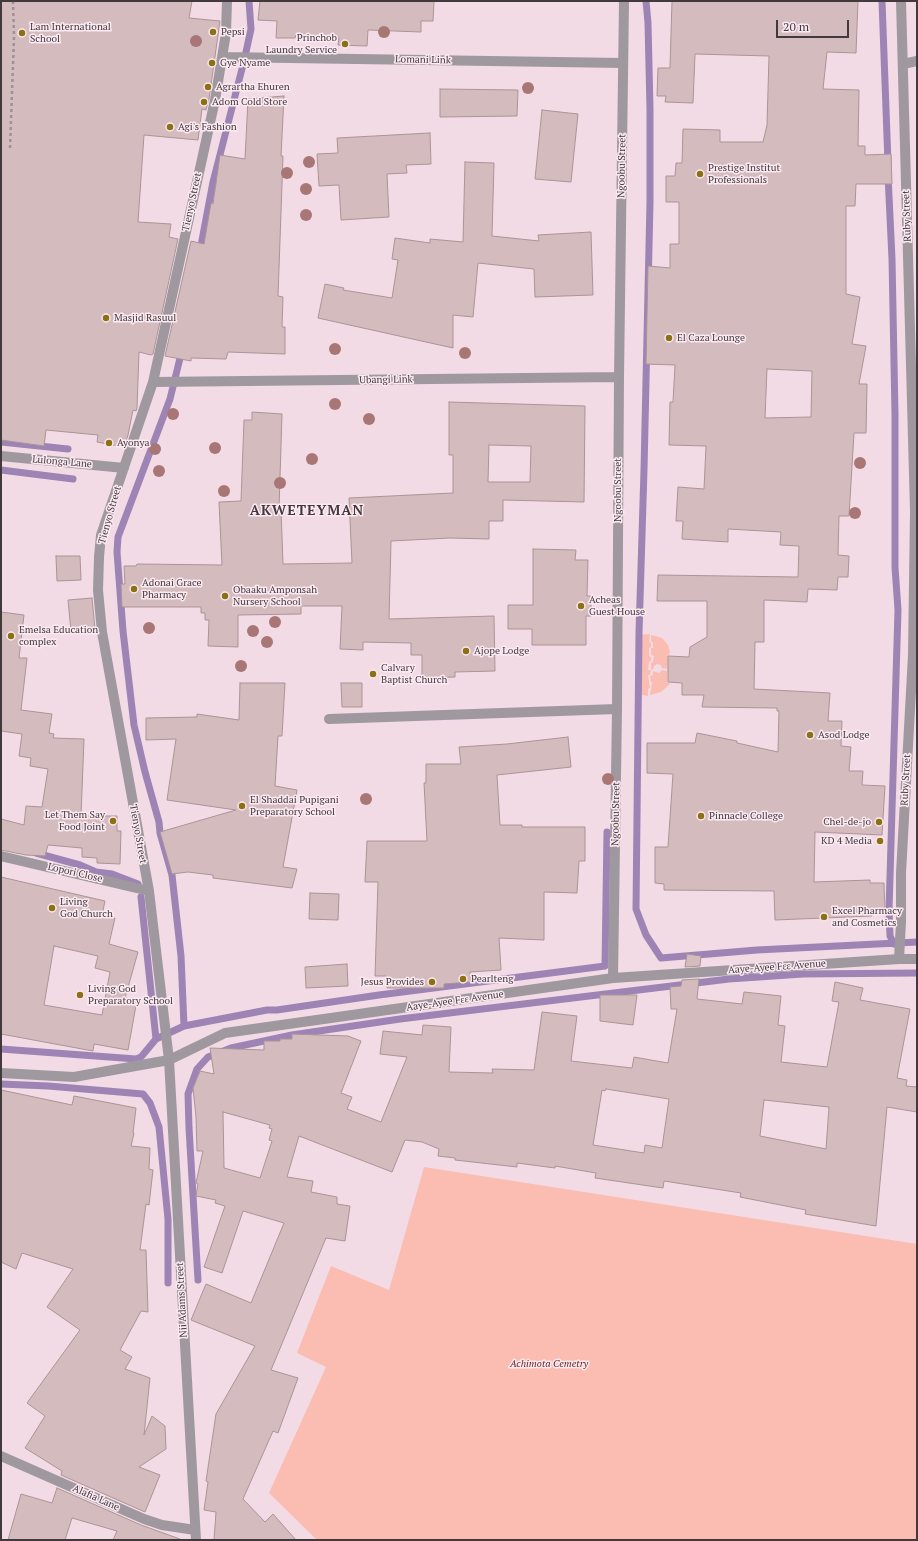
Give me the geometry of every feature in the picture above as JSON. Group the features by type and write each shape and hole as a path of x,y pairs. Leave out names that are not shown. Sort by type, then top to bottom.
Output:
{"street":[{"name":"Tienyo Street","path":"169,1060 149,890 102,632 98,590 99,557 101,535 153,382 215,100 226,33 227,1"},
{"name":"Ngoobu Street","path":"613,978 624,1"},
{"name":"Ruby Street","path":"899,959 901,922 901,866 913,655 915,511 901,1"},
{"name":"Lomani Link","path":"223,57 624,63"},
{"path":"903,64 917,61"},
{"name":"Ubangi Link","path":"153,382 619,377"},
{"name":"Lulonga Lane","path":"1,456 124,468"},
{"path":"329,719 617,708"},
{"name":"Lopori Close","path":"1,856 149,890"},
{"name":"Aaye-Ayee Fɛɛ Avenue","path":"1,1073 74,1077 169,1060 225,1033 613,978 917,959"},
{"name":"Nii Adams Street","path":"169,1060 195,1535"},
{"name":"Alafia Lane","path":"1,1456 144,1519 195,1535"}],"path":[{"path":"10,148 14,44 13,1"}],"green space":[{"path":"650,634 649,642 651,643 651,647 649,648 649,656 651,657 651,661 649,662 648,670 651,670 650,675 648,675 650,688 648,689 648,696 639,694 641,635"},
{"path":"651,635 662,638 668,645 670,652 668,656 668,669 662,668 661,665 657,664 654,666 653,670 651,669 651,663 653,662 654,656 651,655 653,642 651,642"},
{"path":"662,670 667,671 667,682 670,684 661,692 650,695 652,682 650,676 653,675 653,671 659,673"},
{"name":"Achimota Cemetry","path":"424,1167 917,1244 917,1540 317,1540 269,1493 326,1367 297,1353 331,1266 389,1290"}],"building":[{"path":"1,1 192,1 189,18 220,21 209,99 206,110 202,109 198,140 144,135 138,222 171,224 169,237 178,239 153,354 151,355 139,352 137,408 136,411 133,410 124,447 97,442 98,435 46,430 44,446 1,440"},
{"path":"260,1 434,1 433,21 421,21 421,32 368,30 367,46 338,45 339,38 296,35 295,38 276,38 277,21 258,20"},
{"path":"672,1 858,1 856,53 827,52 823,89 859,90 858,146 865,146 865,155 891,154 892,184 856,184 855,206 846,206 846,294 860,297 852,344 866,346 859,384 867,384 866,433 854,433 849,516 839,516 838,555 849,556 848,577 838,577 837,590 808,589 807,602 764,600 764,642 755,642 754,689 830,693 828,721 842,721 841,746 851,747 849,771 863,771 862,785 885,786 882,835 815,832 814,882 870,880 870,883 884,883 885,912 872,913 872,916 775,920 774,891 664,890 664,884 655,883 655,847 668,847 673,774 647,773 647,743 695,743 697,733 737,741 737,743 778,752 779,711 777,711 777,708 702,707 704,695 682,695 682,683 668,682 668,656 689,657 690,647 707,637 707,601 657,601 658,575 798,577 799,546 780,545 781,532 728,529 728,542 682,539 683,521 676,521 678,487 704,489 706,446 669,445 670,402 673,402 675,365 646,364 648,266 670,268 670,244 679,244 679,202 666,202 666,176 675,176 676,163 682,163 683,129 720,130 720,142 763,142 767,125 769,56 695,54 693,103 665,102 666,96 657,96 658,68 670,68","holes":["767,369 812,371 811,417 765,418"]},
{"path":"440,89 518,90 517,116 440,117"},
{"path":"284,96 278,296 283,297 282,327 285,327 285,354 228,352 226,359 191,358 191,361 165,356 191,241 204,244 211,203 213,204 220,155 245,159 248,99"},
{"path":"542,110 578,114 571,182 535,179"},
{"path":"430,133 431,164 406,165 407,173 387,174 389,217 341,220 339,185 319,186 317,154 338,153 337,138"},
{"path":"465,162 494,163 492,236 539,241 538,235 591,232 593,295 535,297 534,269 478,263 473,317 453,315 453,348 318,318 325,284 344,288 343,290 392,298 398,260 392,259 395,238 430,243 430,239 463,242"},
{"path":"449,402 585,406 584,502 503,500 503,521 489,521 489,539 450,538 391,541 389,619 494,616 495,671 455,672 455,677 422,678 422,655 411,655 411,643 363,642 363,650 340,649 342,606 301,606 301,614 238,615 238,647 208,646 209,620 205,620 205,613 201,613 201,607 122,607 121,584 125,584 124,566 136,566 137,564 222,565 219,502 241,501 244,420 252,420 252,412 282,414 279,509 281,509 283,564 352,563 349,498 453,493 453,455 449,455","holes":["489,445 531,446 530,482 488,482"]},
{"path":"533,549 576,550 575,560 588,560 587,596 591,596 591,616 586,616 586,645 532,645 532,629 508,629 508,605 533,605"},
{"path":"56,556 80,556 81,580 57,581"},
{"path":"92,598 95,629 71,631 68,600"},
{"path":"1,612 24,615 19,658 27,658 21,710 52,714 49,733 54,734 53,738 84,739 81,816 117,816 117,831 121,831 120,864 97,863 97,858 82,857 82,848 48,845 45,856 26,855 1,850 1,819 24,825 26,806 42,807 48,769 30,766 31,758 19,756 22,734 1,731"},
{"path":"240,683 285,683 282,736 278,736 275,786 297,790 283,867 297,869 292,888 213,878 213,875 188,872 172,874 160,832 236,810 167,800 176,739 146,740 146,718 197,717 197,714 239,720"},
{"path":"341,683 362,683 362,707 342,707"},
{"path":"568,737 571,767 497,775 500,825 522,825 522,827 585,827 585,861 579,861 577,893 544,892 544,940 499,938 501,970 470,972 471,982 444,984 444,988 387,988 386,976 375,976 378,882 365,882 367,841 427,841 424,783 426,783 426,764 461,764 459,747 507,744"},
{"path":"1,877 105,901 102,915 115,918 109,944 138,952 125,998 137,1000 128,1050 94,1044 93,1051 1,1034","holes":["54,946 98,956 95,968 110,972 102,1015 44,1005"]},
{"path":"310,893 339,894 338,920 309,919"},
{"path":"687,954 701,956 700,966 685,967"},
{"path":"347,964 348,986 306,988 305,967"},
{"path":"699,979 697,999 742,1004 744,992 781,996 778,1025 785,1026 781,1062 827,1067 839,1002 832,1001 835,982 863,988 860,1000 910,1009 897,1078 907,1080 906,1086 917,1087 917,1112 887,1107 876,1226 805,1214 806,1210 740,1197 741,1193 664,1181 663,1188 595,1178 596,1173 555,1166 555,1168 517,1163 517,1167 455,1160 455,1158 438,1156 439,1149 422,1142 405,1140 392,1172 299,1136 287,1177 313,1181 311,1192 337,1197 337,1204 350,1206 345,1241 326,1238 271,1370 298,1378 278,1433 273,1431 243,1499 265,1522 273,1514 296,1540 214,1540 216,1512 204,1510 208,1482 206,1481 216,1414 255,1346 191,1320 206,1284 251,1303 284,1223 243,1211 222,1273 204,1267 225,1206 215,1203 216,1200 196,1196 198,1184 196,1183 203,1151 197,1151 193,1088 200,1071 214,1074 210,1048 264,1050 264,1041 292,1039 292,1034 348,1036 361,1041 341,1093 352,1097 347,1109 381,1122 407,1057 380,1054 383,1031 422,1035 423,1025 451,1027 449,1072 493,1073 492,1069 534,1070 542,1012 577,1016 571,1061 632,1068 634,1057 668,1063 677,1009 671,1009 670,987 681,986 682,980","holes":["606,1089 669,1099 662,1148 645,1145 644,1153 593,1145 602,1090 605,1091","764,1100 829,1107 826,1149 760,1136","223,1112 270,1125 269,1128 272,1129 269,1140 272,1141 260,1178 224,1168"]},
{"path":"600,995 637,995 633,1025 600,1021"},
{"path":"1,1090 72,1105 74,1096 136,1108 134,1133 131,1146 150,1148 149,1169 153,1170 149,1205 146,1204 140,1250 146,1250 148,1312 141,1311 120,1350 132,1357 125,1369 150,1378 144,1435 152,1416 165,1426 166,1449 139,1467 160,1475 145,1512 61,1475 62,1471 25,1448 45,1416 27,1403 80,1330 47,1307 73,1269 22,1253 16,1269 1,1262"},
{"path":"57,1488 141,1525 180,1540 113,1540 117,1531 72,1518 65,1540 8,1540 21,1494 52,1503"}],"waterway":[{"path":"200,251 213,182 251,29 249,1"},
{"path":"646,1 650,109 650,202 639,633 636,909 646,935 661,958 757,950 917,942"},
{"path":"882,1 888,163"},
{"path":"888,175 892,259 895,414 895,567 898,610 889,910 890,936 894,944"},
{"path":"182,350 170,399 118,537 117,552 123,631 134,725 159,822 160,833 172,875 181,956 184,1026"},
{"path":"1,442 68,449"},
{"path":"1,470 73,479"},
{"path":"1,1049 136,1059 141,1057 156,1039 184,1026 267,1010 277,1010 379,995 605,966 607,832"},
{"path":"36,853 80,865 96,872 112,874 138,884"},
{"path":"141,897 156,1039"},
{"path":"198,1280 188,1094 197,1069 208,1057 231,1048 292,1035 400,1019 729,979 803,974 917,973"},
{"path":"1,1084 48,1086 143,1094 150,1103 159,1127 168,1219 168,1283"}],"place":[{"name":"Pepsi","path":"213,32"},
{"name":"Lam International School","path":"22,33"},
{"name":"Princhob Laundry Service","path":"345,44"},
{"name":"Gye Nyame","path":"212,63"},
{"name":"Agrartha Ehuren","path":"208,87"},
{"name":"Adom Cold Store","path":"204,102"},
{"name":"Agi's Fashion","path":"170,127"},
{"name":"Prestige Institut Professionals","path":"700,174"},
{"name":"Masjid Rasuul","path":"106,318"},
{"name":"El Caza Lounge","path":"669,338"},
{"name":"Ayonya","path":"109,443"},
{"name":"Adonai Grace Pharmacy","path":"134,589"},
{"name":"Obaaku Amponsah Nursery School","path":"225,596"},
{"name":"Acheas Guest House","path":"581,606"},
{"name":"Emelsa Education complex","path":"11,636"},
{"name":"Ajope Lodge","path":"466,651"},
{"name":"Calvary Baptist Church","path":"373,674"},
{"name":"Asod Lodge","path":"810,735"},
{"name":"El Shaddai Pupigani Preparatory School","path":"242,806"},
{"name":"Pinnacle College","path":"701,816"},
{"name":"Let Them Say Food Joint","path":"113,821"},
{"name":"Chel-de-jo","path":"879,822"},
{"name":"KD 4 Media","path":"880,841"},
{"name":"Living God Church","path":"52,908"},
{"name":"Excel Pharmacy and Cosmetics","path":"824,917"},
{"name":"Pearlteng","path":"463,979"},
{"name":"Jesus Provides","path":"432,982"},
{"name":"Living God Preparatory School","path":"80,995"}],"district":[{"name":"AKWETEYMAN","path":"307,511"}]}
